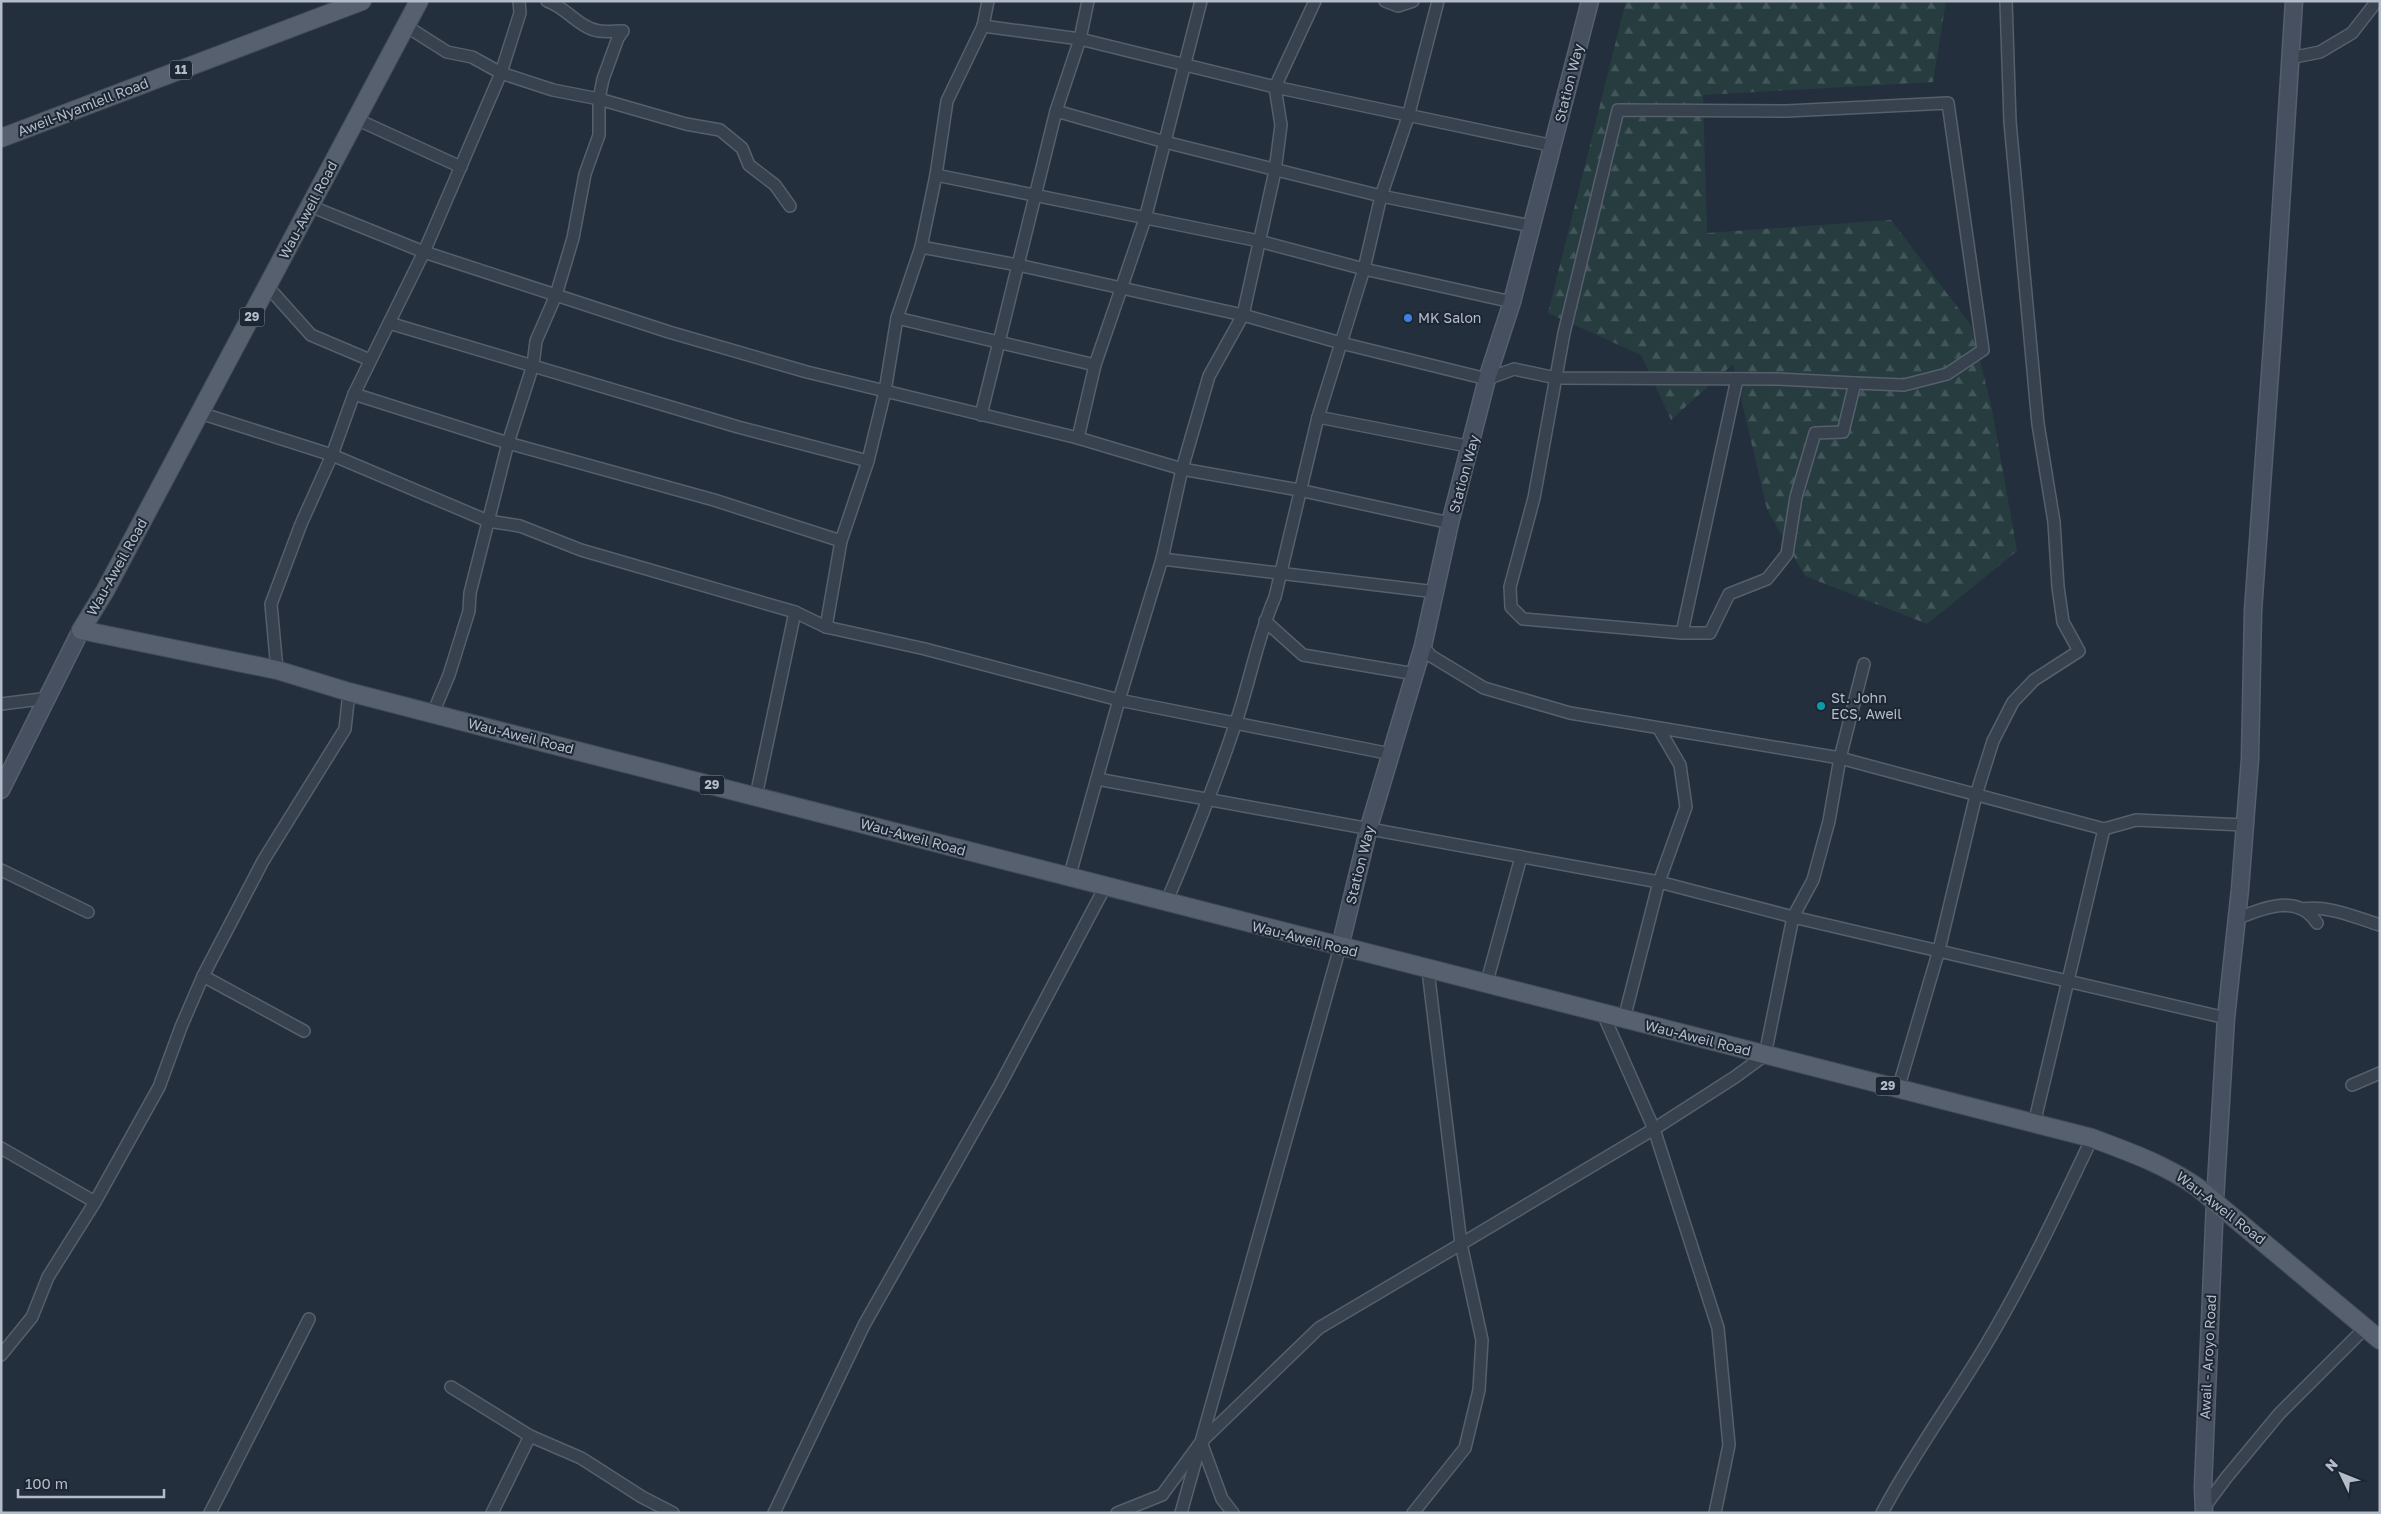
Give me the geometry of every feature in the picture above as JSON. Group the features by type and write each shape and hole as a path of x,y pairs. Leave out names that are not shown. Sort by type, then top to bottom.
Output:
{"main road":[{"name":"Aweil-Nyamlell Road","path":"1,138 362,1"},
{"name":"Wau-Aweil Road","path":"419,1 105,591 81,630 277,670 349,692 1069,878 2092,1138 2145,1157 2172,1170 2215,1201 2380,1340"}],"street":[{"path":"277,670 271,604 301,524 332,455 354,394 424,252 502,73 520,13 519,1"},
{"path":"433,713 449,675 469,611 470,593 508,443 533,365 536,341 556,295 573,238 585,174 599,135 599,99 609,59 623,31 597,31 580,22 566,10 548,1"},
{"path":"826,627 841,541 868,461 886,391 897,318 921,247 936,174 946,101 983,26 988,1"},
{"path":"981,415 1056,111 1080,39 1088,1"},
{"path":"1078,438 1095,365 1123,288 1145,219 1201,1"},
{"path":"1069,878 1119,700 1162,559 1182,469 1209,376 1243,315 1275,170 1281,125 1275,87 1315,1"},
{"path":"1385,1 1398,6 1413,1"},
{"path":"1166,903 1210,798 1236,723 1265,621 1275,597 1282,573 1299,490 1318,417 1364,269 1381,196 1408,117 1438,1"},
{"name":"Station Way","path":"1340,947 1370,827 1423,646 1450,523 1472,447 1487,379 1512,302 1554,146 1589,1"},
{"path":"1898,1089 1939,950 1976,795 1994,741 2013,702 2034,680 2079,651 2063,622 2058,587 2054,522 2038,424 2010,122 2006,1"},
{"name":"Awail - Aroyo Road","path":"2203,1511 2215,1201 2226,1018 2250,759 2253,610 2294,1"},
{"path":"2290,58 2320,52 2352,34 2377,1"},
{"path":"406,26 447,52 472,57 502,73 553,90 599,99 686,124 720,130 742,148 749,165 775,186 790,206"},
{"path":"983,26 1080,39 1275,87 1408,117 1554,146"},
{"path":"921,247 1018,265 1243,315 1341,343 1487,379 1514,370 1556,378 1737,380 1904,384 1947,374 1983,350 1948,103 1787,111 1618,110 1564,333 1556,378 1534,498 1510,587 1511,607 1523,619 1710,634 1729,594 1767,579 1787,554 1796,497 1815,433 1843,432 1855,383"},
{"path":"1056,111 1165,142 1381,196 1531,226"},
{"path":"356,119 461,167"},
{"path":"936,174 1145,219 1259,241 1364,269 1512,302"},
{"path":"310,206 424,252 752,356 1078,438 1182,469 1299,490 1450,523"},
{"path":"268,287 311,334 370,360"},
{"path":"897,318 1000,340 1095,365"},
{"path":"389,323 738,427 868,461"},
{"path":"1682,633 1737,380"},
{"path":"354,394 508,443 705,497 841,541"},
{"path":"200,413 332,455 488,522 520,526 581,550 794,612 826,627 925,649 1119,700 1391,754"},
{"path":"1318,417 1472,447"},
{"path":"1162,559 1436,592"},
{"path":"756,796 794,612"},
{"path":"1265,621 1303,655 1415,674"},
{"path":"1,790 49,698 81,630"},
{"path":"1423,646 1431,656 1484,688 1570,712 1840,758 2104,830 2136,820 2244,825"},
{"path":"1117,1513 1162,1495 1201,1442 1319,1328 1654,1129 1735,1077 1765,1055 1793,917 1813,880 1829,820 1840,758 1864,664"},
{"path":"1,1355 32,1317 48,1277 95,1202 159,1087 181,1027 203,976 263,861 345,729 349,692"},
{"path":"1,704 49,698"},
{"path":"1624,1019 1659,882 1686,807 1680,765 1659,728"},
{"path":"1097,779 1370,827 1659,882 1793,917 2226,1018"},
{"path":"2034,1124 2104,830"},
{"path":"1486,985 1521,857"},
{"path":"1,870 88,912"},
{"path":"774,1513 864,1325 1000,1085 1105,887"},
{"path":"2236,918 2262,908 2278,905 2302,909 2317,907 2328,909 2380,925"},
{"path":"2302,909 2311,914 2317,924"},
{"path":"1181,1513 1340,947"},
{"path":"1413,1513 1466,1448 1478,1390 1482,1340 1461,1244 1428,970"},
{"path":"203,976 304,1031"},
{"path":"1603,1014 1654,1129 1718,1328 1729,1445 1715,1513"},
{"path":"2352,1085 2380,1073"},
{"path":"1882,1513 1900,1479 1984,1347 2045,1239 2092,1138"},
{"path":"1,1148 95,1202"},
{"path":"210,1513 309,1319"},
{"path":"2203,1511 2226,1478 2279,1414 2365,1328"},
{"path":"451,1387 530,1436 581,1458 642,1497 673,1513"},
{"path":"492,1513 530,1436"},
{"path":"1201,1442 1222,1499 1233,1513"}],"green space":[{"path":"1626,1 1946,1 1933,82 1703,95 1707,233 1891,220 1971,325 1992,409 2017,551 1927,624 1805,576 1767,509 1733,364 1671,420 1641,355 1548,313"}],"place":[{"name":"MK Salon","path":"1408,318"},
{"name":"St. John ECS, Aweil","path":"1821,706"}]}
